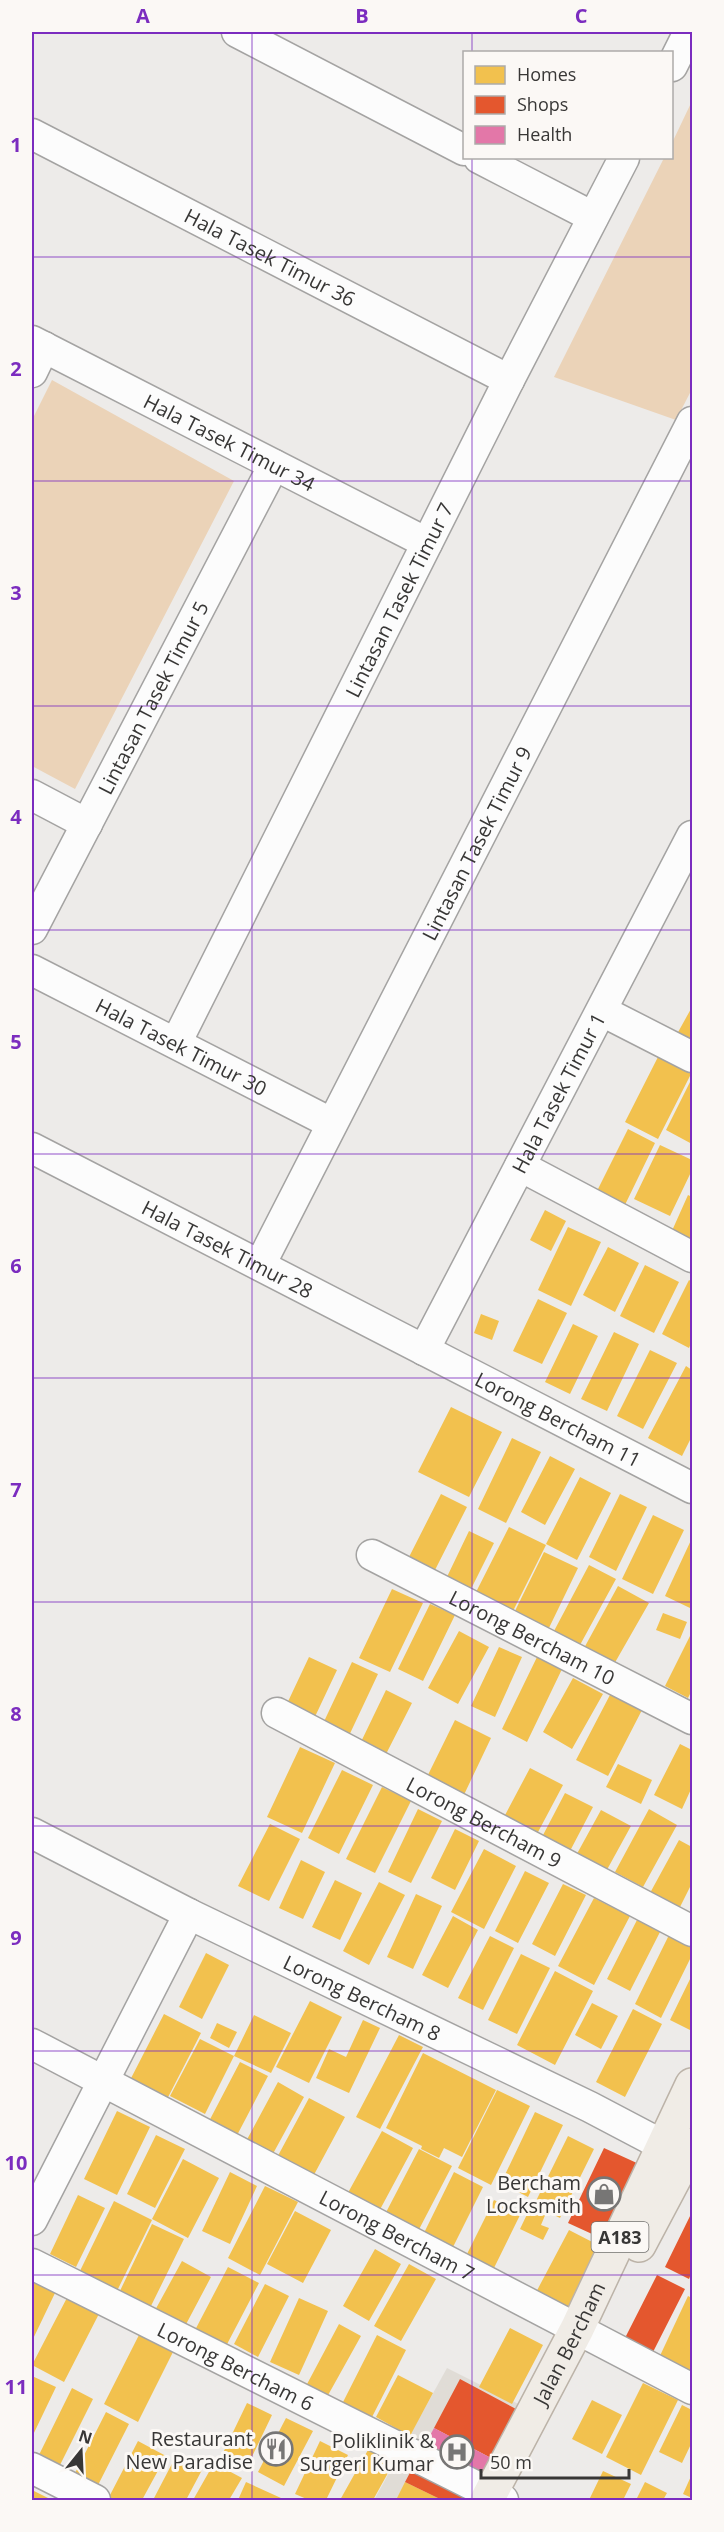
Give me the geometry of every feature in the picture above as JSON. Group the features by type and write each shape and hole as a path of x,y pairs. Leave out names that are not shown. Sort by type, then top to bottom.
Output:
{"main road":[{"name":"Jalan Bercham","path":"497,2499 583,2332 683,2153 693,2085"}],"street":[{"path":"237,32 463,149"},
{"path":"673,64 689,32"},
{"name":"Hala Tasek Timur 36","path":"32,134 509,380"},
{"path":"481,159 593,217"},
{"name":"Lintasan Tasek Timur 7","path":"176,1043 509,380 623,159"},
{"name":"Hala Tasek Timur 34","path":"36,353 274,465 427,543"},
{"name":"Lintasan Tasek Timur 9","path":"260,1265 331,1123 684,458 693,422"},
{"name":"Lintasan Tasek Timur 5","path":"32,929 274,465"},
{"path":"32,795 87,824"},
{"name":"Hala Tasek Timur 1","path":"424,1350 693,836"},
{"name":"Hala Tasek Timur 30","path":"32,970 331,1123"},
{"path":"602,1011 693,1057"},
{"name":"Hala Tasek Timur 28","path":"32,1148 424,1350"},
{"path":"520,1166 693,1257"},
{"name":"Lorong Bercham 11","path":"424,1350 693,1488"},
{"name":"Lorong Bercham 10","path":"372,1555 693,1719"},
{"name":"Lorong Bercham 9","path":"277,1713 693,1931"},
{"name":"Lorong Bercham 8","path":"32,1833 189,1914 683,2153"},
{"path":"32,2220 189,1914"},
{"name":"Lorong Bercham 7","path":"32,2044 693,2389"},
{"name":"Lorong Bercham 6","path":"32,2264 497,2499"},
{"path":"32,2468 95,2500"}],"shaded area":[{"path":"692,101 692,389 676,420 554,377 663,159 673,159 673,141"},
{"path":"52,380 234,481 75,789 32,766 32,420"},
{"path":"447,2368 532,2411 486,2500 374,2500"}],"building: Homes":[{"path":"692,1007 692,1043 677,1034"},
{"path":"659,1055 692,1072 658,1139 625,1122"},
{"path":"692,1078 692,1144 666,1130"},
{"path":"628,1129 655,1143 622,1211 594,1197"},
{"path":"660,1145 692,1160 692,1170 670,1216 634,1199"},
{"path":"688,1195 692,1197 692,1243 671,1233"},
{"path":"545,1210 566,1221 551,1251 530,1240"},
{"path":"568,1227 601,1242 571,1306 538,1290"},
{"path":"608,1247 639,1263 615,1312 583,1295"},
{"path":"645,1265 679,1282 654,1333 620,1316"},
{"path":"689,1280 692,1282 692,1341 689,1348 662,1334"},
{"path":"538,1299 567,1313 542,1364 513,1351"},
{"path":"481,1314 499,1321 492,1340 474,1333"},
{"path":"573,1324 598,1336 570,1394 545,1382"},
{"path":"614,1332 639,1344 607,1411 581,1399"},
{"path":"650,1350 677,1363 643,1429 617,1416"},
{"path":"686,1366 692,1370 692,1436 682,1456 648,1438"},
{"path":"451,1407 502,1432 469,1497 418,1472"},
{"path":"512,1438 541,1452 506,1523 478,1509"},
{"path":"550,1456 575,1469 545,1525 521,1512"},
{"path":"580,1477 611,1493 577,1560 546,1544"},
{"path":"441,1494 467,1507 435,1570 409,1557"},
{"path":"620,1494 647,1507 616,1571 589,1557"},
{"path":"653,1515 684,1530 653,1594 622,1579"},
{"path":"509,1527 546,1545 509,1619 472,1600"},
{"path":"469,1531 494,1543 469,1593 445,1581"},
{"path":"692,1538 692,1603 690,1608 665,1596"},
{"path":"544,1552 578,1568 547,1632 513,1615"},
{"path":"589,1565 616,1579 580,1645 554,1631"},
{"path":"618,1586 649,1603 613,1666 583,1650"},
{"path":"392,1589 423,1603 390,1672 359,1658"},
{"path":"430,1604 455,1615 423,1681 398,1669"},
{"path":"663,1613 687,1622 680,1639 656,1630"},
{"path":"459,1631 489,1647 458,1704 428,1688"},
{"path":"692,1632 692,1690 688,1698 665,1686"},
{"path":"499,1647 522,1657 495,1717 471,1706"},
{"path":"538,1655 563,1667 527,1742 502,1729"},
{"path":"309,1657 337,1670 312,1723 284,1710"},
{"path":"352,1662 378,1674 346,1742 320,1730"},
{"path":"573,1678 603,1694 572,1749 543,1732"},
{"path":"386,1690 412,1703 384,1758 359,1746"},
{"path":"611,1693 642,1710 608,1776 576,1760"},
{"path":"455,1720 491,1738 461,1801 424,1783"},
{"path":"680,1744 692,1750 692,1787 682,1809 654,1795"},
{"path":"300,1747 335,1763 302,1833 267,1817"},
{"path":"618,1764 652,1780 641,1804 606,1787"},
{"path":"530,1768 563,1785 537,1834 504,1817"},
{"path":"342,1770 373,1785 339,1854 308,1838"},
{"path":"382,1787 411,1801 375,1873 346,1859"},
{"path":"565,1793 593,1807 570,1851 542,1837"},
{"path":"418,1809 442,1821 411,1883 388,1872"},
{"path":"649,1809 677,1825 643,1887 615,1872"},
{"path":"601,1810 631,1826 603,1877 573,1861"},
{"path":"270,1824 300,1839 269,1901 238,1886"},
{"path":"455,1829 479,1841 455,1890 431,1878"},
{"path":"679,1840 692,1847 692,1883 679,1909 650,1893"},
{"path":"484,1849 516,1866 484,1929 451,1912"},
{"path":"301,1860 325,1872 303,1919 279,1908"},
{"path":"525,1871 549,1883 518,1943 495,1931"},
{"path":"335,1880 362,1893 340,1940 312,1927"},
{"path":"379,1882 405,1895 369,1965 343,1951"},
{"path":"563,1884 586,1895 555,1956 532,1944"},
{"path":"416,1894 442,1906 413,1969 387,1957"},
{"path":"594,1898 630,1916 594,1985 558,1966"},
{"path":"453,1916 478,1930 448,1988 422,1975"},
{"path":"637,1920 660,1932 630,1991 607,1979"},
{"path":"669,1935 692,1947 692,1955 661,2018 635,2004"},
{"path":"490,1936 514,1948 483,2010 458,1998"},
{"path":"206,1953 229,1965 202,2019 179,2007"},
{"path":"521,1954 550,1968 517,2034 488,2020"},
{"path":"555,1971 593,1991 555,2065 517,2045"},
{"path":"692,1975 692,2031 670,2020"},
{"path":"310,2001 342,2017 309,2083 276,2067"},
{"path":"592,2003 618,2016 601,2049 575,2035"},
{"path":"633,2009 662,2024 625,2097 596,2082"},
{"path":"164,2014 201,2033 163,2107 126,2088"},
{"path":"254,2015 291,2033 271,2073 234,2056"},
{"path":"363,2020 380,2028 349,2093 316,2078 329,2049 346,2057"},
{"path":"217,2023 237,2032 229,2048 210,2038"},
{"path":"399,2035 423,2047 380,2129 356,2117"},
{"path":"200,2039 234,2056 205,2114 170,2096"},
{"path":"423,2053 496,2090 462,2157 444,2148 439,2158 421,2149 422,2146 386,2128"},
{"path":"240,2062 268,2076 234,2141 206,2127"},
{"path":"278,2082 304,2097 269,2161 243,2147"},
{"path":"497,2090 530,2106 491,2185 458,2168"},
{"path":"309,2098 345,2117 309,2184 273,2165"},
{"path":"117,2111 150,2127 117,2195 84,2179"},
{"path":"535,2112 563,2125 528,2197 501,2183"},
{"path":"382,2131 413,2148 376,2217 344,2200"},
{"path":"156,2135 185,2149 155,2208 127,2194"},
{"path":"568,2136 594,2149 560,2218 534,2205"},
{"path":"419,2149 452,2166 414,2239 381,2222"},
{"path":"183,2159 219,2178 188,2238 152,2219"},
{"path":"230,2172 257,2186 230,2244 202,2231"},
{"path":"454,2172 483,2187 452,2249 423,2235"},
{"path":"265,2186 298,2202 260,2275 228,2258"},
{"path":"78,2195 105,2208 76,2267 50,2254"},
{"path":"494,2200 521,2213 493,2270 466,2256"},
{"path":"114,2201 152,2220 116,2293 78,2275"},
{"path":"531,2206 546,2213 541,2225 549,2228 543,2240 520,2229"},
{"path":"295,2211 331,2230 303,2283 267,2264"},
{"path":"152,2224 184,2239 149,2310 118,2295"},
{"path":"569,2230 602,2247 566,2315 533,2298"},
{"path":"375,2249 401,2264 369,2321 343,2306"},
{"path":"182,2261 211,2277 183,2330 153,2314"},
{"path":"409,2264 436,2279 401,2341 374,2326"},
{"path":"228,2267 259,2283 224,2350 193,2334"},
{"path":"32,2281 55,2293 32,2341"},
{"path":"265,2284 289,2296 258,2357 234,2344"},
{"path":"70,2292 102,2308 64,2382 32,2365"},
{"path":"688,2296 692,2298 691,2376 658,2360"},
{"path":"299,2298 328,2311 299,2375 270,2362"},
{"path":"339,2324 361,2336 327,2397 306,2386"},
{"path":"510,2328 543,2345 512,2404 479,2387"},
{"path":"140,2333 174,2350 138,2422 104,2404"},
{"path":"377,2335 406,2350 369,2423 340,2408"},
{"path":"398,2375 433,2393 410,2436 376,2417"},
{"path":"32,2376 56,2387 32,2437"},
{"path":"643,2383 678,2400 641,2475 606,2457"},
{"path":"72,2388 93,2399 55,2475 34,2465"},
{"path":"592,2400 622,2415 602,2454 572,2439"},
{"path":"247,2403 272,2415 247,2467 222,2455"},
{"path":"682,2405 692,2410 692,2442 682,2463 659,2452"},
{"path":"106,2412 129,2424 95,2491 72,2479"},
{"path":"286,2418 313,2431 284,2486 258,2472"},
{"path":"138,2441 166,2456 142,2500 116,2500 109,2497"},
{"path":"320,2441 348,2455 326,2500 309,2500 295,2494"},
{"path":"368,2450 393,2464 373,2500 340,2500"},
{"path":"176,2456 202,2470 186,2500 153,2500"},
{"path":"214,2463 242,2478 229,2500 193,2500"},
{"path":"603,2471 631,2484 623,2500 589,2500"},
{"path":"692,2474 692,2498 683,2494"},
{"path":"246,2482 281,2498 280,2500 238,2500"},
{"path":"405,2482 442,2500 396,2500"},
{"path":"645,2482 667,2493 663,2500 636,2500"},
{"path":"32,2490 48,2498 47,2500 32,2500"}],"building: Shops":[{"name":"Bercham Locksmith","path":"604,2148 639,2164 603,2239 568,2223"},
{"path":"692,2212 692,2272 689,2279 665,2267"},
{"path":"657,2275 685,2289 653,2352 625,2338"},
{"path":"460,2379 516,2409 491,2458 434,2428"},
{"path":"413,2467 469,2495 467,2500 442,2500 405,2482"}],"building: Health":[{"name":"Poliklinik & Surgeri Kumar","path":"434,2428 491,2458 481,2477 424,2447"}],"place":[{"name":"Bercham Locksmith","path":"604,2194"},
{"name":"Restaurant New Paradise","path":"276,2449"},
{"name":"Poliklinik & Surgeri Kumar","path":"457,2452"}]}
